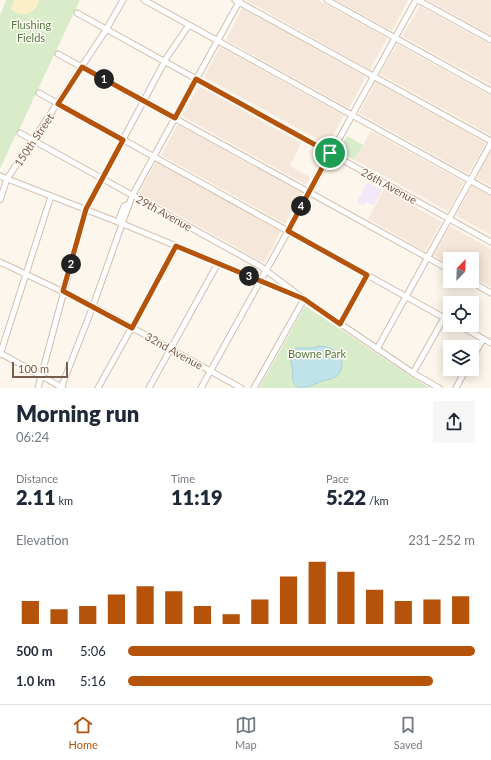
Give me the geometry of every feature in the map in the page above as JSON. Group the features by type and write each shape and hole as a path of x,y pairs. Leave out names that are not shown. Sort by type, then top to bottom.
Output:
{"street":[{"name":"150th Street","path":"0,200 7,179 106,30 123,0"},
{"path":"144,0 491,192"},
{"path":"326,0 491,91"},
{"path":"201,388 394,38 417,0 491,40"},
{"path":"51,196 0,353 62,388 93,306 120,223 124,206 129,204 132,196 218,41 238,1 491,142 377,349"},
{"name":"26th Avenue","path":"77,13 491,242"},
{"path":"38,388 86,209 164,62 177,40 189,25"},
{"path":"58,54 443,266"},
{"path":"39,93 443,317"},
{"name":"29th Avenue","path":"20,133 260,266 304,299"},
{"path":"0,176 86,209 304,299 377,349 439,388"},
{"path":"98,388 176,246"},
{"name":"32nd Avenue","path":"0,262 93,306 241,388"},
{"path":"149,388 218,263"},
{"path":"340,324 367,275"},
{"path":"479,286 491,293"},
{"path":"254,388 304,299"},
{"path":"414,373 443,320"},
{"path":"470,332 491,343"},
{"path":"479,346 483,339"},
{"path":"456,388 462,376"}],"shaded area":[{"path":"246,0 318,0 387,38 370,70"},
{"path":"336,0 408,0 392,31"},
{"path":"428,0 491,0 491,35"},
{"path":"420,6 491,45 491,85 402,36"},
{"path":"242,8 366,77 349,108 226,40"},
{"path":"397,44 491,96 490,135 380,74"},
{"path":"220,47 344,115 328,145 204,77"},
{"path":"376,82 486,143 468,174 359,113"},
{"path":"199,86 301,143 290,166 310,177 306,185 182,116"},
{"path":"178,124 302,193 285,224 161,155"},
{"path":"371,131 464,182 448,211 355,160"},
{"path":"491,151 491,186 476,178"},
{"path":"156,162 281,231 264,263 139,193"},
{"path":"367,182 382,190 375,204 373,205 367,202 363,205 357,202"},
{"path":"472,186 491,196 491,235 456,215"},
{"path":"384,189 442,222 425,251 368,219"},
{"path":"450,226 491,249 491,287 479,281 479,252 443,252 443,260 433,255"}],"green space":[{"name":"Flushing Fields","path":"6,0 80,0 0,169 0,16"},
{"path":"347,136 363,145 354,160 338,151"},
{"name":"Bowne Park","path":"305,306 409,375 430,388 259,388"}],"sand":[{"path":"14,0 39,0 32,12 28,14 20,14 11,9"}],"water":[{"path":"320,346 336,352 342,360 341,371 333,378 308,387 298,387 293,380 293,370 290,356 292,352 297,348 311,348"}],"route":[{"path":"82,67 175,118 196,79 330,153 288,231 367,275 340,324 304,299 176,246 132,328 63,291 86,209 123,140 58,104 82,67"}]}
